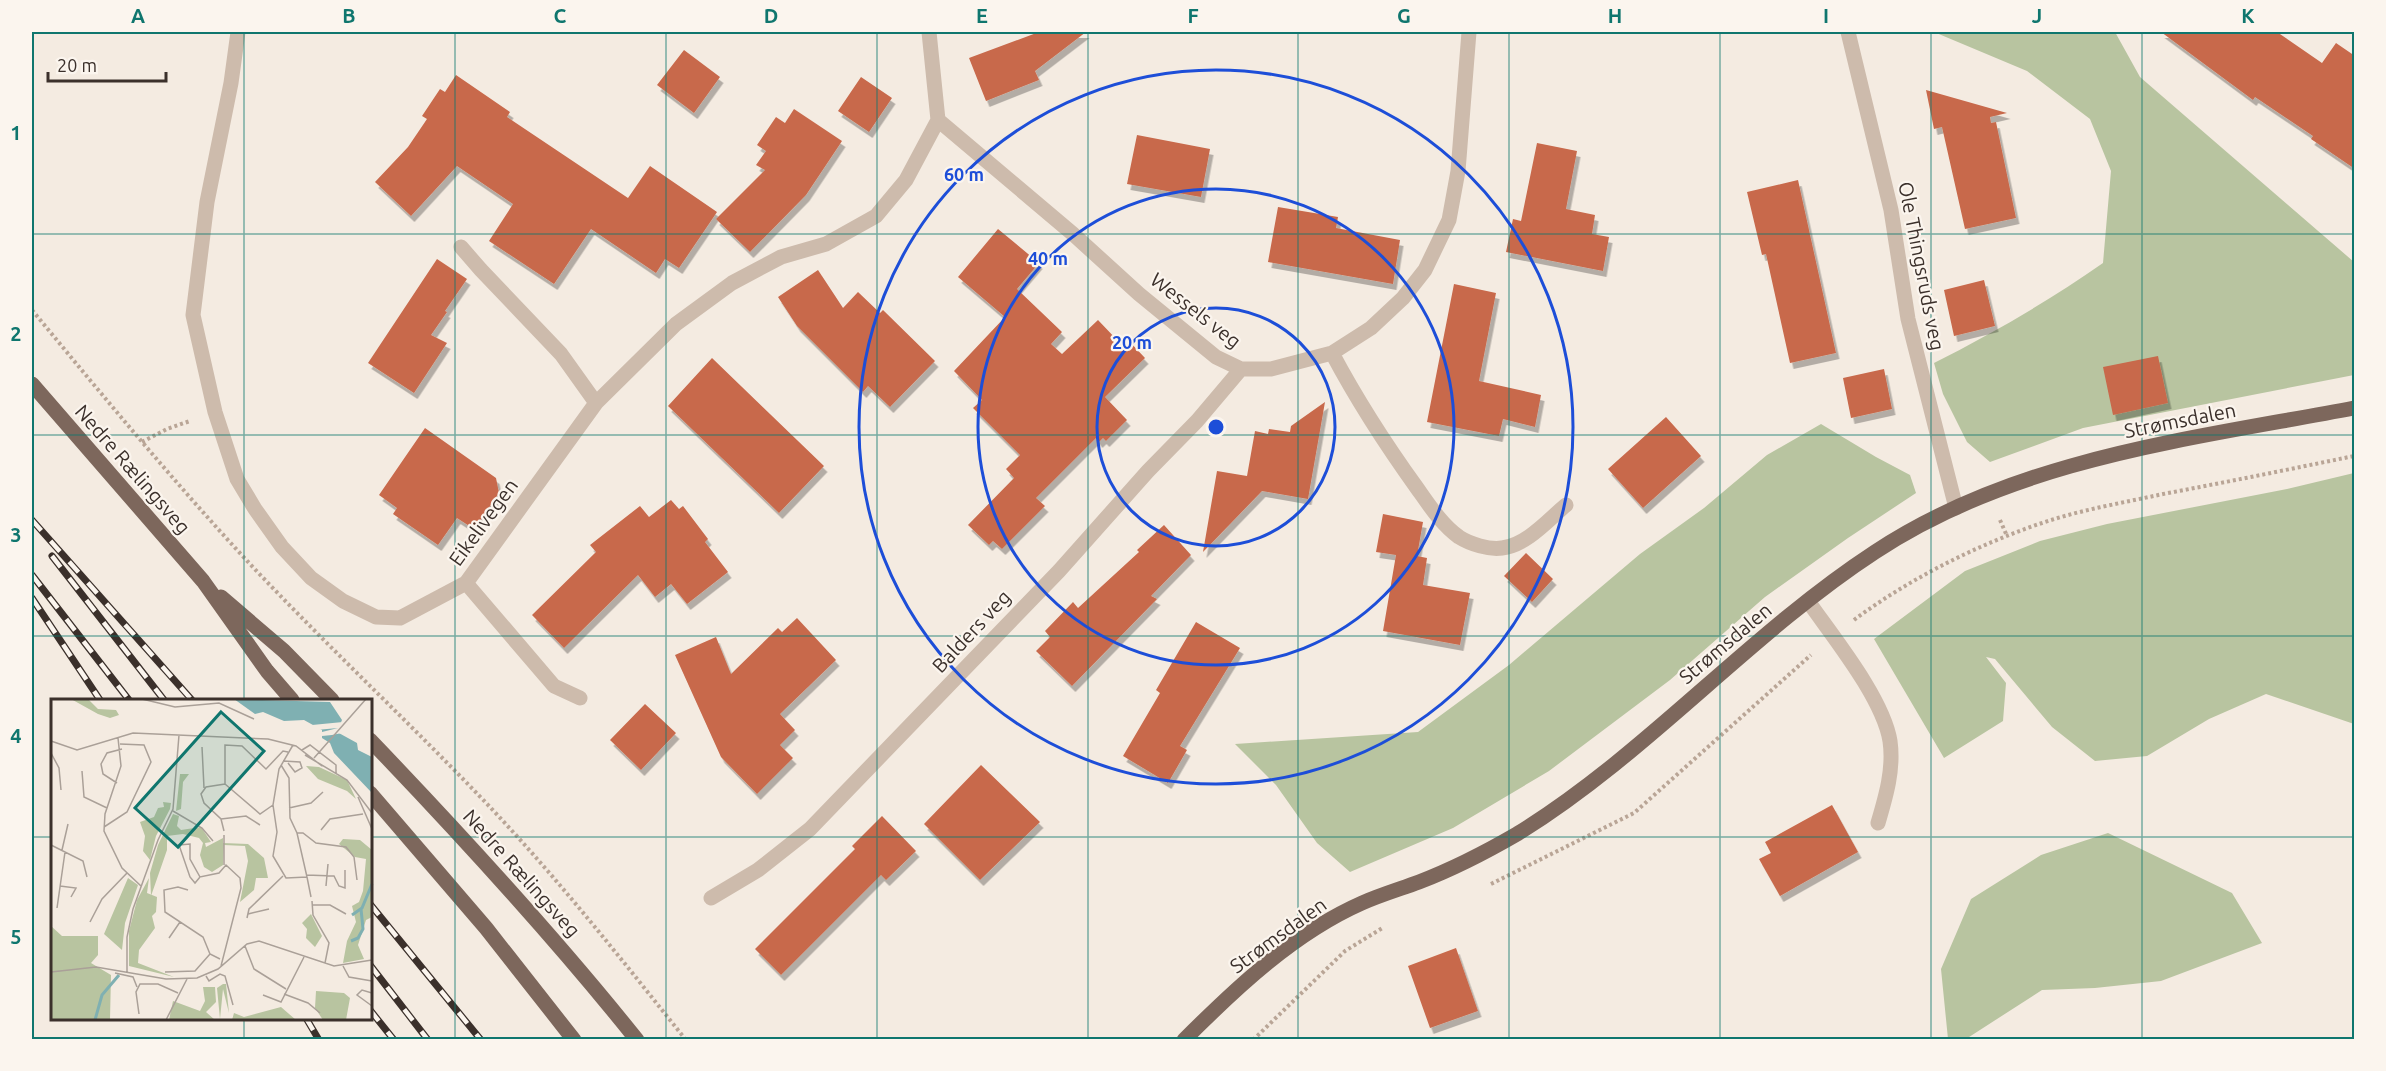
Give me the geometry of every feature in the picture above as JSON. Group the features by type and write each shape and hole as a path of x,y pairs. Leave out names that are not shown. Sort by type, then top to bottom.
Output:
{"main road":[{"name":"Nedre Rælingsveg","path":"32,384 202,581 267,671 291,699"},
{"name":"Strømsdalen","path":"1184,1040 1278,956 1328,921 1362,903 1422,881 1475,857 1517,834 1562,804 1629,752 1808,601 1877,550 1956,508 2025,480 2116,454 2355,408"},
{"name":"Nedre Rælingsveg","path":"202,581 284,651 331,699"},
{"name":"Nedre Rælingsveg","path":"372,742 497,874 576,964 637,1040"},
{"path":"372,795 486,928 574,1040"}],"street":[{"name":"Eikelivegen","path":"238,32 231,83 207,202 193,315 215,412 237,479 282,547 311,578 343,601 376,616 400,618 466,583 596,403 676,324 732,283 781,257 826,244 876,216 906,180 938,120"},
{"path":"929,32 938,120"},
{"name":"Wessels veg","path":"938,120 1073,234 1189,337 1216,357 1240,369 1271,369 1332,352 1371,328 1403,298 1425,270 1449,220 1458,171 1469,32"},
{"name":"Ole Thingsruds veg","path":"1848,32 1891,210 1908,319 1956,508"},
{"path":"461,246 561,354 596,403"},
{"path":"1332,352 1350,387 1389,449 1442,520 1460,537 1482,547 1503,548 1528,538 1566,505"},
{"name":"Balders veg","path":"711,898 758,870 810,829 1059,571 1148,471 1197,421 1240,369"},
{"path":"466,583 554,686 580,698"},
{"path":"1808,601 1864,684 1880,713 1890,740 1891,768 1888,790 1878,823"}],"path":[{"path":"32,310 142,442 291,607 436,752 532,854 588,917 686,1040"},
{"path":"142,442 167,429 195,419"},
{"path":"1489,885 1634,813 1832,636 1870,608 1941,568 2007,536 2040,523 2124,502 2355,456"},
{"path":"1253,1040 1345,951 1386,926"}],"green space":[{"path":"1934,32 2115,32 2140,77 2354,262 2354,375 2083,428 1990,462 1967,442 1943,394 1934,363 2020,316 2103,263 2111,171 2090,119 2027,71"},
{"path":"1821,424 1910,475 1916,493 1765,597 1670,680 1549,771 1453,828 1350,872 1317,843 1276,785 1235,744 1418,732 1509,665 1640,554 1704,508 1767,455"},
{"path":"2354,473 2354,724 2266,694 2209,719 2147,756 2095,761 2052,727 1995,659 1986,657 2006,683 2003,721 1944,758 1874,639 1965,571 2040,541 2107,524 2287,489"},
{"path":"2108,833 2232,893 2262,943 2161,981 2095,988 2042,990 1966,1039 1948,1039 1941,969 1971,899 2041,855"}],"building":[{"path":"1039,32 1086,32 1035,71 1039,80 986,101 969,58"},
{"path":"2161,32 2277,32 2322,63 2336,43 2355,56 2355,169 2311,139 2313,136 2255,97 2253,100"},
{"path":"684,50 720,77 694,113 657,85"},
{"path":"456,75 510,112 507,117 628,198 650,166 717,212 679,268 665,259 656,273 591,229 554,284 489,241 513,204 457,166 411,216 375,182 408,147 427,119 422,116 440,89 445,92"},
{"path":"861,77 892,98 869,132 838,111"},
{"path":"1926,90 2007,113 1990,117 1991,123 1996,122 2016,218 1965,229 1942,127 1934,129"},
{"path":"794,109 842,141 806,195 750,252 716,219 765,170 756,165 766,151 757,145 776,117 785,123"},
{"path":"1137,135 1210,149 1201,197 1127,184"},
{"path":"1537,143 1577,151 1566,209 1595,215 1592,234 1609,237 1603,271 1506,252 1513,219 1521,221"},
{"path":"1798,180 1836,353 1790,363 1766,254 1762,255 1747,192"},
{"path":"1278,207 1338,217 1336,228 1400,240 1393,284 1268,262"},
{"path":"998,229 1039,263 1017,289 1062,332 1051,344 1062,354 1098,320 1118,341 1128,340 1145,358 1105,397 1127,420 1106,441 1103,438 1099,442 1096,438 1036,498 1045,506 1002,549 993,541 989,545 968,525 1014,478 1006,469 1020,455 973,408 982,400 954,371 1005,317 958,277"},
{"path":"437,259 467,279 431,335 447,343 414,393 368,363"},
{"path":"818,270 843,308 858,292 880,313 883,310 935,361 890,407 868,386 863,392 797,326 778,297"},
{"path":"1984,280 1995,326 1954,336 1944,290"},
{"path":"1454,284 1496,293 1479,381 1541,395 1535,427 1503,419 1499,436 1427,422"},
{"path":"2158,356 2168,403 2113,415 2103,367"},
{"path":"712,358 824,466 779,513 668,406"},
{"path":"1884,369 1892,409 1851,418 1843,378"},
{"path":"1325,402 1308,499 1262,491 1203,552 1217,471 1247,476 1255,431 1268,434 1269,429 1290,432 1291,426"},
{"path":"1666,417 1701,456 1643,508 1608,469"},
{"path":"425,428 496,478 499,493 474,529 457,518 438,545 393,514 397,508 379,495"},
{"path":"671,500 679,509 683,506 708,539 705,542 728,572 687,604 671,584 655,597 638,575 564,648 532,615 596,552 590,545 640,506 649,517"},
{"path":"1383,514 1423,522 1417,556 1427,558 1423,585 1470,593 1460,645 1383,631 1396,555 1376,552"},
{"path":"1164,525 1191,555 1151,596 1157,599 1072,686 1036,651 1050,637 1045,631 1073,602 1078,608 1139,552 1137,550"},
{"path":"1526,553 1553,579 1532,602 1504,576"},
{"path":"797,618 836,660 780,714 795,730 780,745 793,758 757,794 721,757 675,655 716,637 731,674 778,628 782,632"},
{"path":"1196,622 1240,648 1180,746 1187,750 1168,783 1123,756 1160,693 1156,690"},
{"path":"645,704 676,733 641,770 610,740"},
{"path":"981,765 1040,822 980,880 924,824"},
{"path":"1832,805 1858,852 1780,896 1759,859 1771,853 1765,842"},
{"path":"882,816 916,851 886,880 881,875 781,975 755,949 855,849 852,846"},
{"path":"1456,948 1478,1011 1430,1028 1408,966"}],"railway":[{"path":"32,520 191,699"},
{"path":"52,556 163,699"},
{"path":"32,575 128,699"},
{"path":"32,598 99,699"},
{"path":"372,906 481,1040"},
{"path":"372,968 428,1040"},
{"path":"372,1012 394,1040"},
{"path":"307,1020 319,1040"}]}
